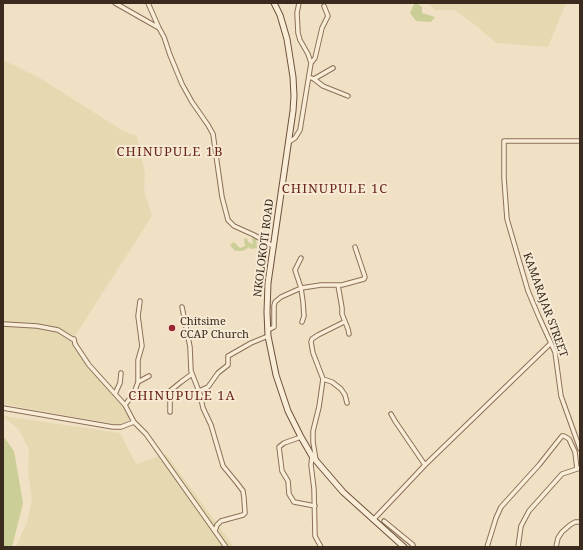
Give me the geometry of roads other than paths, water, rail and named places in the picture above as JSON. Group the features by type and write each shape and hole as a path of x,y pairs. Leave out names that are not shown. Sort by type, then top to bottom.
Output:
{"main road":[{"name":"NKOLOKOTI ROAD","path":"274,3 280,15 287,39 293,77 294,111 273,246 268,289 268,336 276,375 283,398 301,437 312,456 343,492 404,547"}],"street":[{"path":"115,3 159,28"},
{"path":"148,3 164,37 182,84 213,134 222,197 228,220 234,226 273,246"},
{"path":"289,142 295,138 300,130 311,63 298,33 297,13 299,3"},
{"path":"311,63 315,58 322,28 328,16 324,6"},
{"path":"314,79 334,68"},
{"path":"309,77 323,86 348,96"},
{"name":"KAMARAJAR STREET","path":"580,141 504,141 504,178 508,219 528,290 555,352 561,396 580,450"},
{"path":"268,330 274,326 273,311 277,300 301,288 321,285 338,285 365,278 355,246"},
{"path":"301,258 295,270 301,288 304,316 302,322"},
{"path":"338,285 342,314 349,334"},
{"path":"125,405 134,393 138,382 138,360 142,346 138,316 140,301"},
{"path":"182,307 188,334 192,374 203,408 211,425 222,466 243,491 245,513 221,522 217,525 215,531"},
{"path":"316,461 313,431 319,407 322,379 313,353 311,344 312,339 324,331 344,322"},
{"path":"3,324 36,326 58,330 74,340 89,365 125,405 134,422 146,434 226,547"},
{"path":"199,392 208,387 218,372 228,365 228,356 268,336"},
{"path":"373,520 426,465 551,343"},
{"path":"115,394 120,383 121,372"},
{"path":"170,412 170,392 192,374"},
{"path":"138,382 149,376"},
{"path":"322,379 332,382 342,390 347,403"},
{"path":"3,408 113,427 121,427 134,422"},
{"path":"391,414 426,465"},
{"path":"487,547 501,507 543,461 562,436 564,436 568,439 574,452 579,469 562,474 529,511 521,526 518,547"},
{"path":"301,437 284,443 279,447 282,471 288,481 289,494 294,502 315,506"},
{"path":"312,456 311,465 315,506 315,536 321,547"},
{"path":"384,521 412,544 412,547"},
{"path":"556,547 558,538 562,532 575,522 580,522"}],"place":[{"name":"Chitsime CCAP Church","path":"172,328"}],"district":[{"name":"CHINUPULE 1B","path":"170,152"},
{"name":"CHINUPULE 1C","path":"335,189"},
{"name":"CHINUPULE 1A","path":"182,396"}]}
